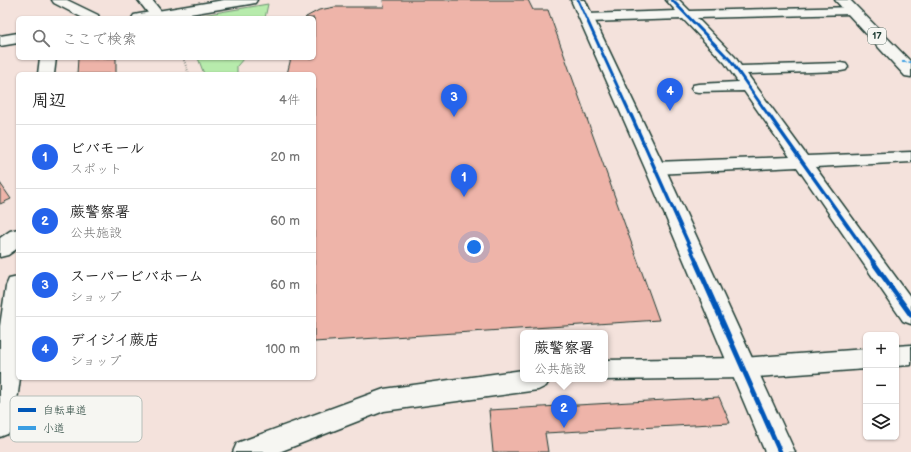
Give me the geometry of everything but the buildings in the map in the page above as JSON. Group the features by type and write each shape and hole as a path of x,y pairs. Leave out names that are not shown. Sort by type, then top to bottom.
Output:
{"main road":[{"path":"145,0 157,15"},
{"path":"151,16 250,0"},
{"name":"17","path":"847,5 911,72"},
{"path":"582,9 655,168 780,452"},
{"path":"0,41 16,38"},
{"path":"46,72 48,60"},
{"path":"0,249 16,238"},
{"path":"0,423 16,301"}],"street":[{"path":"58,0 89,16"},
{"path":"672,0 730,60 911,315"},
{"path":"756,0 767,12"},
{"path":"582,9 686,14 767,12 847,5"},
{"path":"737,70 841,67"},
{"path":"698,88 749,86"},
{"path":"655,168 911,157"},
{"path":"899,356 911,355"},
{"path":"608,370 743,368 863,359"},
{"path":"246,452 384,400 520,381"}],"path":[{"path":"184,60 188,72"}],"green space":[{"path":"268,4 265,16 197,16"},
{"path":"199,60 242,60 237,66 237,72 203,72"}],"marked path":[{"path":"902,62 911,62"}],"cycle path":[{"path":"578,0 655,168 780,452"},
{"path":"672,0 730,60 911,315"}],"place":[{"name":"デイジイ蕨店","path":"670,111"},
{"name":"スーパービバホーム","path":"454,117"},
{"name":"ビバモール","path":"464,197"},
{"name":"蕨警察署","path":"564,428"}]}
